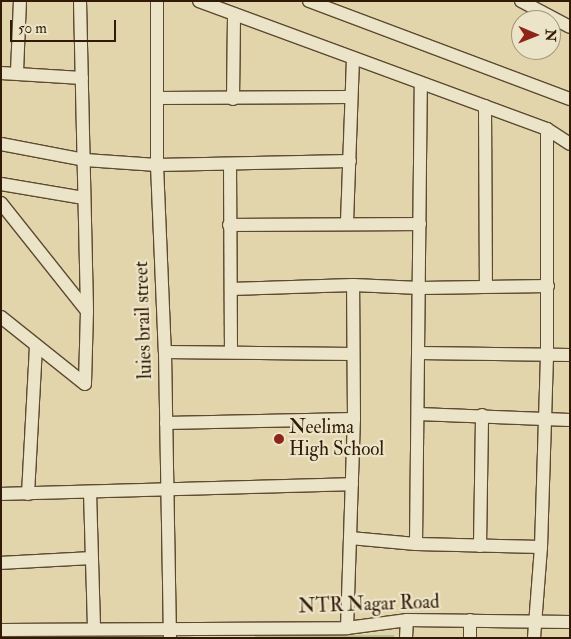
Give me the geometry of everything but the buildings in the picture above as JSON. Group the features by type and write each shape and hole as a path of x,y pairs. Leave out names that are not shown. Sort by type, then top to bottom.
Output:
{"street":[{"path":"17,72 20,1"},
{"path":"1,317 85,384 87,311 80,1"},
{"name":"luies brail street","path":"157,1 157,166 165,352 170,632"},
{"path":"199,1 547,129 570,144"},
{"path":"309,1 570,99"},
{"path":"521,1 570,26"},
{"path":"233,99 234,14"},
{"path":"347,222 350,161 350,97 353,58"},
{"path":"1,72 82,78"},
{"path":"416,544 421,83"},
{"path":"157,98 350,97"},
{"path":"485,106 486,286"},
{"path":"534,638 533,621 541,547 543,420 547,355 547,129"},
{"path":"1,144 85,160 157,166 350,161"},
{"path":"230,164 231,352"},
{"path":"1,184 84,198"},
{"path":"1,203 87,311"},
{"path":"229,225 347,222 420,224"},
{"path":"231,289 353,285 420,288 548,286"},
{"path":"347,628 354,419 353,285"},
{"path":"28,494 36,346"},
{"path":"165,352 353,354"},
{"path":"419,353 570,355"},
{"path":"418,414 482,415 543,420 570,420"},
{"path":"480,546 482,415"},
{"path":"166,423 354,419"},
{"path":"1,494 352,484"},
{"path":"90,492 94,628"},
{"path":"350,538 416,544 541,547"},
{"path":"1,563 91,558"},
{"path":"406,638 407,620"},
{"name":"NTR Nagar Road","path":"1,630 94,628 170,632 245,632 347,628 407,620 570,622"},
{"path":"470,620 470,638"}],"green space":[{"path":"394,635 394,638 255,638 255,636"}],"place":[{"name":"Neelima High School","path":"279,439"}]}
